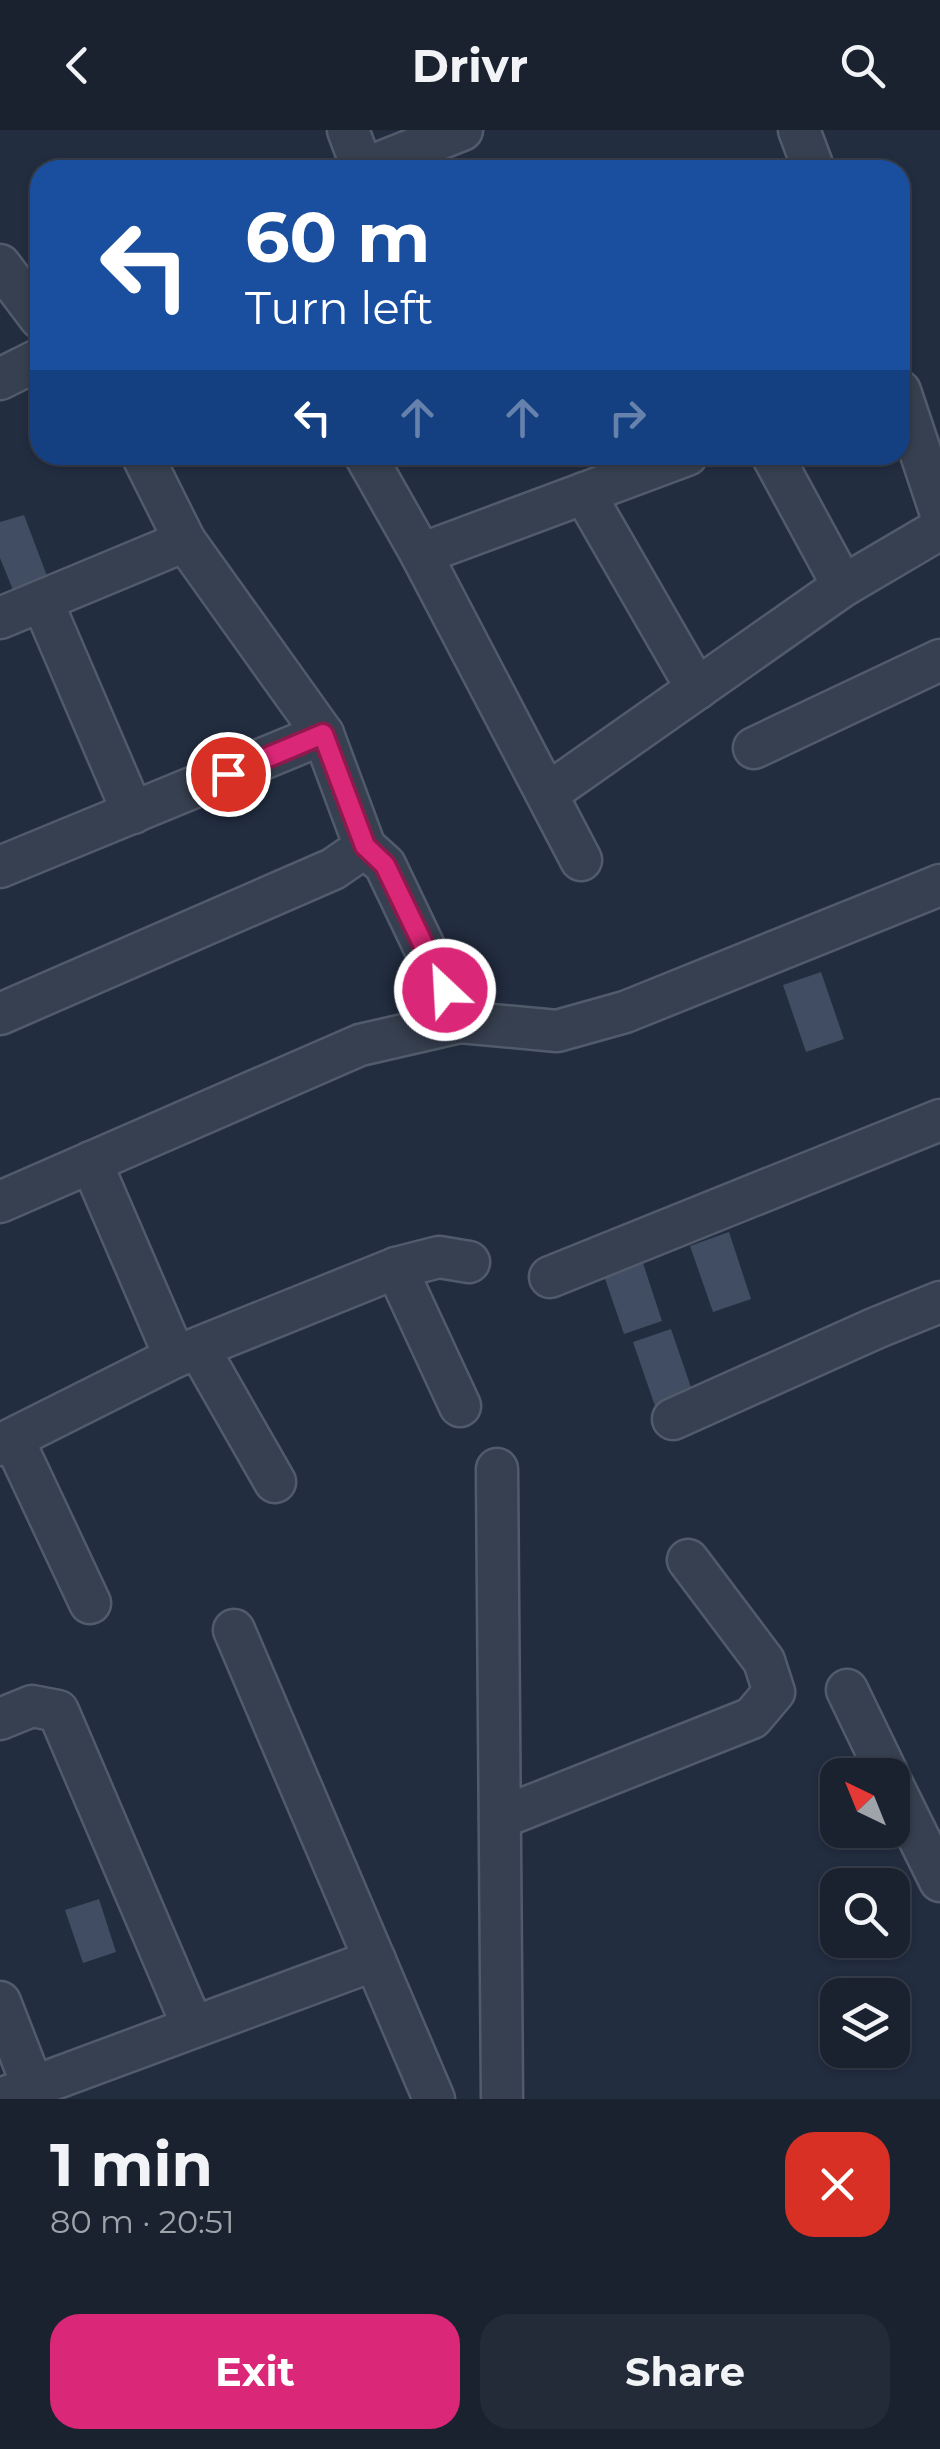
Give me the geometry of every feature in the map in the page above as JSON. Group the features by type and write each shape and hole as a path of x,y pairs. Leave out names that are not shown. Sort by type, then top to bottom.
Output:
{"street":[{"path":"348,130 358,160"},
{"path":"387,160 462,130"},
{"path":"799,130 810,160"},
{"path":"0,265 30,298"},
{"path":"0,379 30,363"},
{"path":"910,421 940,511"},
{"path":"152,465 186,542 323,734 365,846 385,865 460,1022"},
{"path":"372,465 581,860"},
{"path":"421,554 660,465"},
{"path":"777,465 843,586"},
{"path":"584,493 697,689"},
{"path":"547,794 843,586 940,528"},
{"path":"0,618 186,542"},
{"path":"42,601 133,813"},
{"path":"754,748 938,668"},
{"path":"0,868 323,734"},
{"path":"0,1014 333,869 365,846"},
{"path":"0,1202 360,1046 460,1022 557,1032 625,1012 940,885"},
{"path":"550,1277 940,1120"},
{"path":"91,1162 187,1353 275,1482"},
{"path":"90,1603 6,1442 187,1353 396,1268 438,1258 470,1262"},
{"path":"396,1268 460,1406"},
{"path":"672,1419 940,1302"},
{"path":"498,1469 502,2099"},
{"path":"500,1818 752,1718 774,1692 764,1662 688,1560"},
{"path":"234,1630 434,2099"},
{"path":"847,1690 880,1758"},
{"path":"0,1719 32,1706 58,1711 193,2027"},
{"path":"910,1820 940,1881"},
{"path":"0,2002 16,2093 374,1960"}],"building":[{"path":"24,515 47,576 13,590 0,558 0,522"},
{"path":"821,972 844,1039 806,1052 783,985"},
{"path":"729,1232 751,1299 713,1312 690,1246"},
{"path":"640,1254 662,1321 624,1334 601,1267"},
{"path":"671,1329 694,1396 656,1409 633,1342"},
{"path":"99,1899 116,1952 83,1963 65,1910"}],"route":[{"path":"228,774 323,734 365,846 385,865 445,990"}]}
